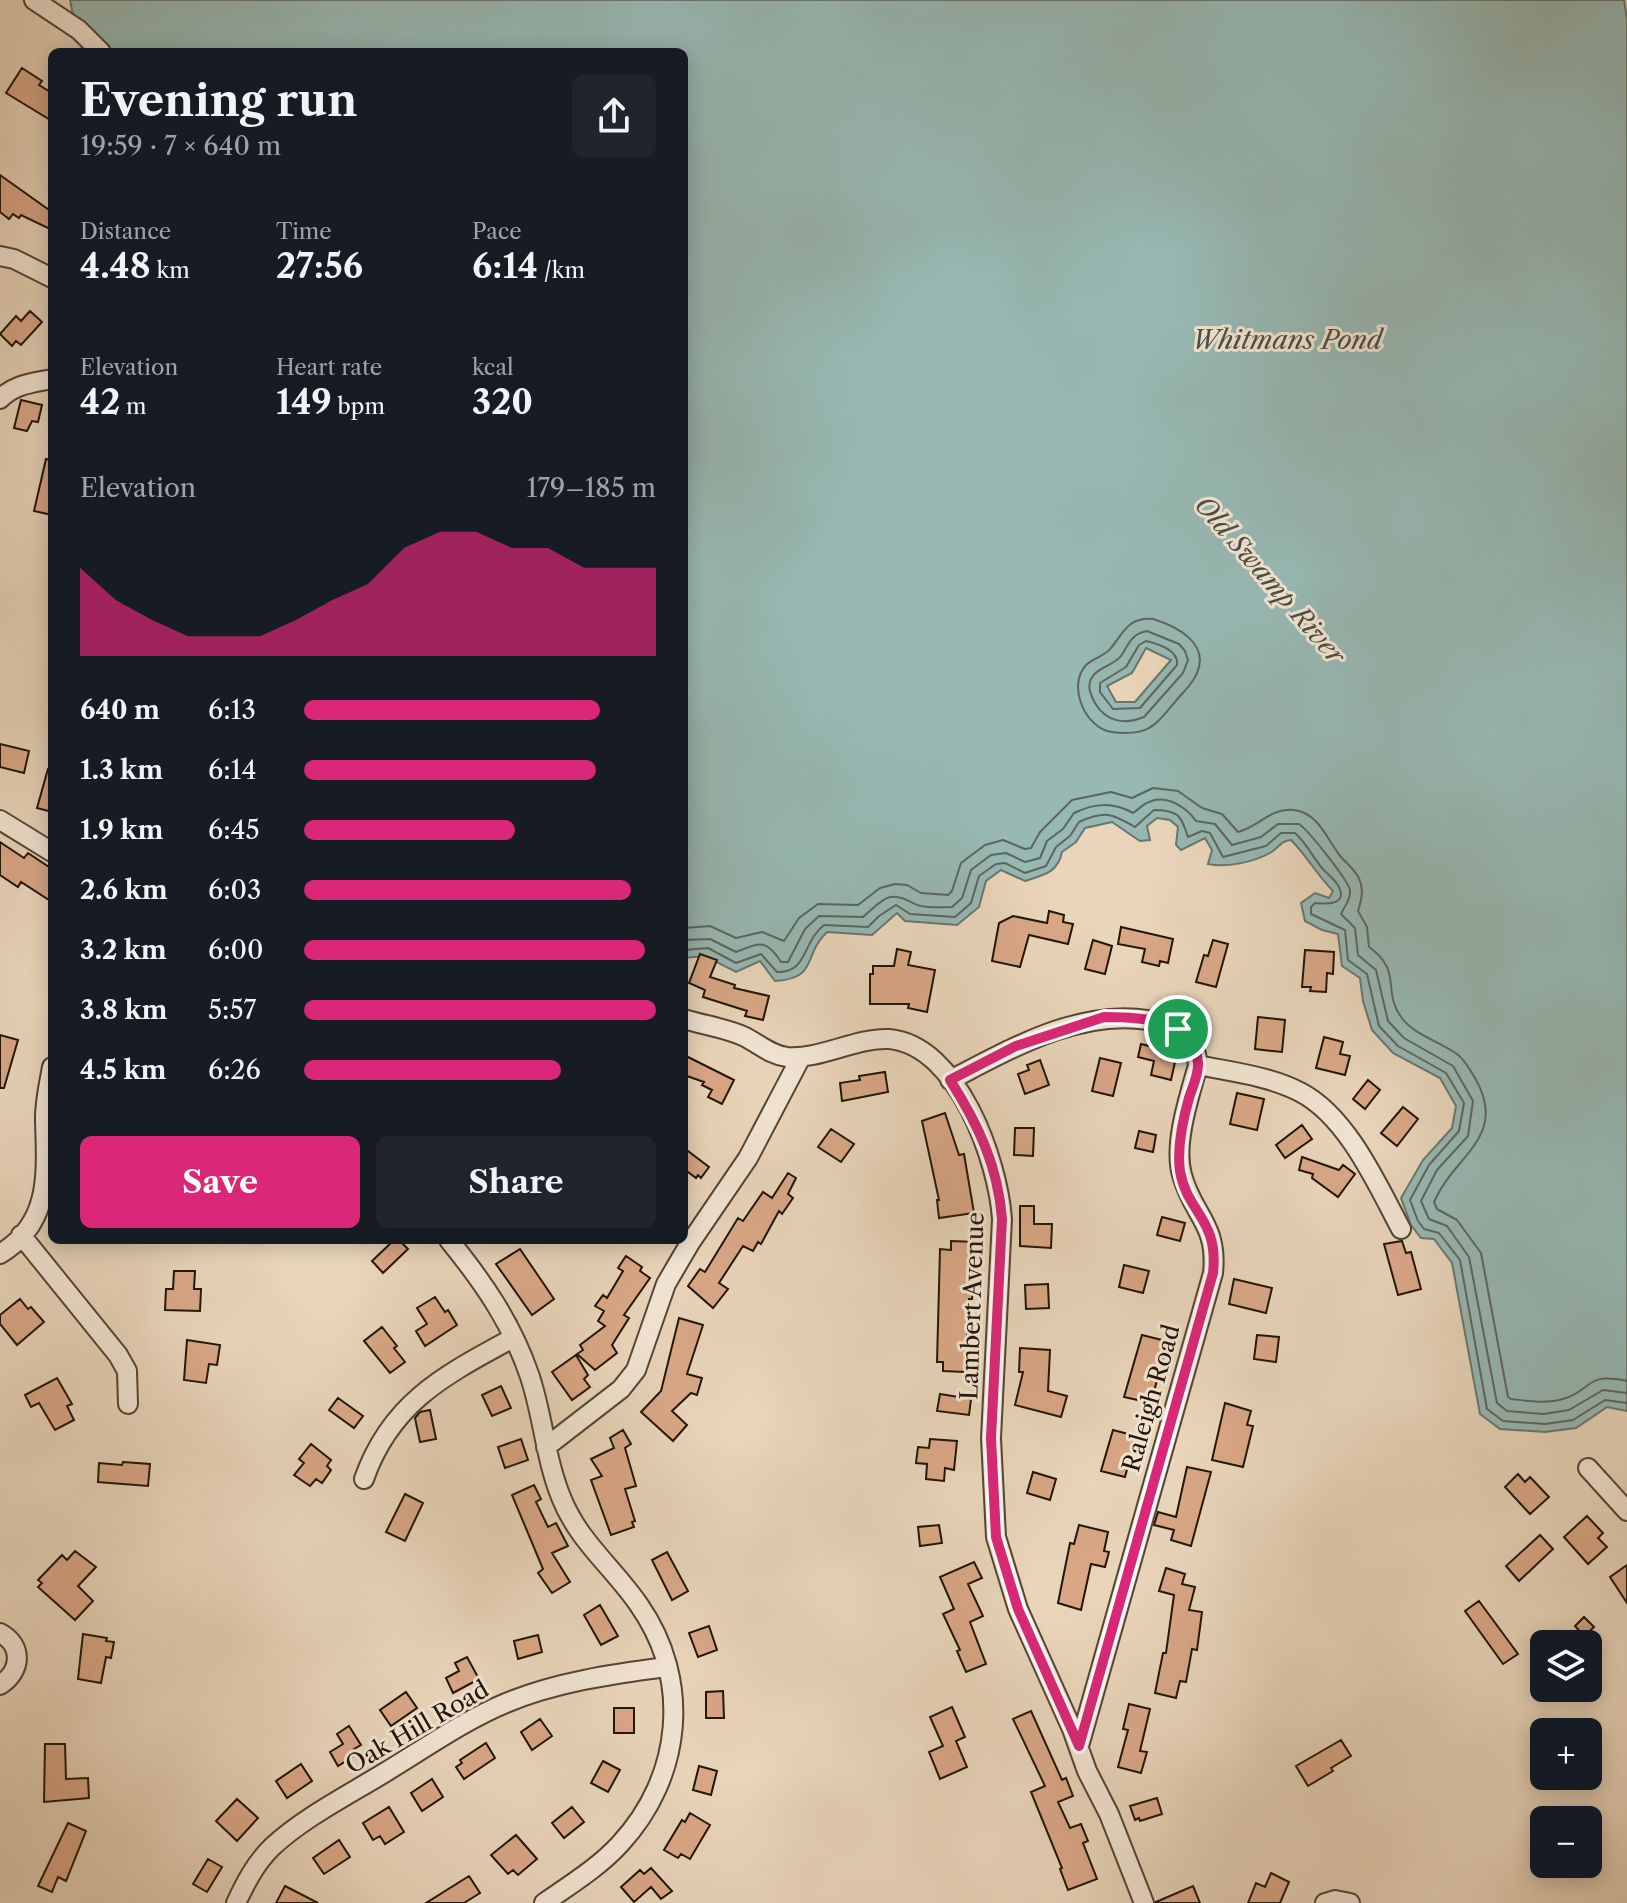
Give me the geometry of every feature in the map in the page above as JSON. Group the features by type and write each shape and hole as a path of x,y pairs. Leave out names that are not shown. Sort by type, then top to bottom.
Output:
{"street":[{"path":"34,0 79,30 97,48"},
{"path":"0,256 14,259 48,276"},
{"path":"0,399 19,386 48,380"},
{"path":"0,820 48,850"},
{"path":"950,1080 1016,1046 1104,1017 1159,1022 1178,1029 1193,1043 1198,1065 1273,1082 1313,1100 1328,1113 1363,1160 1401,1229"},
{"name":"Lambert Avenue","path":"688,1020 743,1036 783,1057 801,1057 886,1039 906,1042 923,1049 950,1080 973,1116 989,1151 1000,1194 991,1438 996,1537 1018,1609 1079,1746 1087,1771 1109,1814 1144,1903"},
{"path":"546,1447 621,1389 636,1370 666,1284 748,1158 801,1057"},
{"name":"Raleigh Road","path":"1079,1746 1213,1273 1215,1251 1209,1229 1187,1191 1180,1171 1186,1107 1198,1065"},
{"path":"0,1254 33,1221 45,1190 48,1094"},
{"path":"21,1235 118,1355 127,1371 128,1404"},
{"path":"452,1244 490,1292 513,1338 530,1376 560,1496 572,1523 638,1604 661,1649 675,1712 673,1742 651,1805 619,1846 544,1903"},
{"path":"364,1479 377,1447 392,1424 425,1391 453,1371 513,1338"},
{"path":"1588,1468 1627,1511"},
{"path":"0,1633 9,1638 18,1654 14,1673 0,1685"},
{"name":"Oak Hill Road","path":"236,1903 251,1871 274,1846 329,1806 466,1723 507,1702 552,1689 598,1677 666,1667"},
{"path":"1325,1903 1335,1900 1350,1903"}],"water":[{"name":"Whitmans Pond","path":"70,0 1624,0 1627,19 1627,1411 1607,1407 1576,1428 1545,1432 1500,1429 1480,1414 1452,1263 1434,1239 1421,1238 1411,1225 1401,1198 1423,1160 1452,1128 1456,1106 1440,1078 1393,1053 1372,1030 1360,978 1342,966 1338,934 1305,921 1301,903 1315,893 1329,898 1333,891 1291,840 1256,859 1215,865 1208,864 1212,850 1205,838 1181,850 1176,845 1178,827 1170,820 1157,818 1147,826 1150,840 1140,841 1112,822 1085,828 1076,842 1062,852 1057,865 1044,875 1025,881 1001,870 986,881 979,907 957,925 905,921 897,913 872,935 827,932 804,971 789,979 775,981 760,961 736,972 705,956 688,958 688,48 105,48 73,15","holes":["1146,648 1171,660 1135,702 1116,702 1107,686 1132,673"]}],"building":[{"path":"22,68 42,81 39,85 48,91 48,119 6,93"},
{"path":"0,175 48,209 48,228 21,215 19,218 13,214 9,219 0,212"},
{"path":"30,311 42,322 21,345 16,341 12,346 0,334 16,316 21,321"},
{"path":"21,400 42,405 38,422 32,421 27,431 14,428"},
{"path":"46,459 48,459 48,514 34,511"},
{"path":"0,744 29,751 24,773 0,767"},
{"path":"48,769 48,811 37,808"},
{"path":"0,842 24,858 28,853 48,866 48,899 21,882 18,887 0,875"},
{"path":"1049,911 1064,915 1063,922 1073,924 1068,944 1029,935 1020,967 992,961 999,923 1013,916 1047,923"},
{"path":"1121,927 1173,939 1168,963 1160,961 1159,966 1142,962 1145,949 1118,944"},
{"path":"1093,940 1112,946 1105,974 1085,969"},
{"path":"1213,940 1228,944 1216,987 1196,982 1204,955 1208,956"},
{"path":"897,949 911,952 908,965 935,970 927,1012 908,1008 909,1004 870,1004 873,966 894,966"},
{"path":"1305,950 1334,952 1333,974 1327,973 1326,992 1302,987"},
{"path":"700,954 717,960 710,977 735,985 734,988 769,996 763,1020 745,1016 747,1011 703,997 705,990 689,983"},
{"path":"1258,1017 1285,1020 1282,1052 1255,1049"},
{"path":"0,1035 18,1040 4,1088 0,1088"},
{"path":"1324,1037 1343,1042 1340,1054 1350,1056 1345,1075 1316,1068"},
{"path":"1141,1044 1177,1053 1171,1080 1151,1075 1154,1061 1138,1057"},
{"path":"688,1057 734,1080 722,1104 708,1097 712,1090 702,1085 704,1082 688,1076"},
{"path":"1100,1058 1121,1063 1113,1096 1092,1091"},
{"path":"1040,1060 1049,1085 1025,1094 1018,1074 1029,1070 1027,1065"},
{"path":"885,1072 888,1092 842,1101 840,1083"},
{"path":"1368,1080 1380,1090 1365,1109 1353,1099"},
{"path":"1237,1093 1264,1099 1257,1130 1230,1124"},
{"path":"1403,1107 1418,1119 1397,1146 1381,1133"},
{"path":"945,1113 959,1155 964,1154 974,1213 939,1218 939,1200 922,1121"},
{"path":"1302,1125 1312,1139 1285,1158 1276,1145"},
{"path":"1015,1128 1034,1128 1033,1156 1014,1155"},
{"path":"831,1129 854,1144 841,1162 818,1147"},
{"path":"1139,1131 1156,1135 1153,1152 1135,1148"},
{"path":"688,1151 709,1167 701,1178 698,1175 696,1178 688,1172"},
{"path":"1302,1157 1339,1170 1343,1165 1355,1174 1338,1197 1312,1178 1313,1174 1299,1170"},
{"path":"788,1173 796,1178 788,1194 793,1198 782,1214 779,1211 761,1244 758,1242 753,1251 743,1246 719,1283 728,1289 713,1308 688,1286 700,1269 705,1272 738,1218 743,1221 763,1192 772,1198"},
{"path":"1020,1206 1034,1206 1034,1224 1052,1224 1051,1248 1020,1246"},
{"path":"1162,1217 1185,1223 1180,1241 1157,1235"},
{"path":"951,1241 977,1242 972,1299 969,1299 965,1372 943,1371 943,1362 937,1362 940,1249 951,1250"},
{"path":"1402,1241 1406,1253 1411,1252 1421,1289 1398,1295 1384,1244"},
{"path":"390,1244 403,1244 408,1249 383,1273 372,1261"},
{"path":"520,1249 554,1299 532,1315 496,1264"},
{"path":"626,1256 642,1267 640,1271 650,1278 624,1315 629,1318 612,1345 617,1353 595,1370 577,1354 583,1350 580,1345 605,1326 598,1321 604,1311 595,1306 603,1295 607,1298 623,1271 618,1268"},
{"path":"1124,1265 1149,1271 1143,1293 1119,1287"},
{"path":"174,1271 195,1271 194,1289 201,1289 200,1311 165,1310 166,1289 173,1289"},
{"path":"1234,1279 1272,1288 1266,1313 1229,1304"},
{"path":"1048,1284 1049,1308 1026,1309 1025,1285"},
{"path":"435,1297 457,1325 425,1346 416,1331 427,1324 417,1308"},
{"path":"20,1299 44,1322 17,1345 0,1324 0,1315"},
{"path":"679,1318 703,1325 687,1374 702,1378 697,1395 691,1393 672,1411 687,1425 673,1441 641,1412 661,1391"},
{"path":"382,1327 405,1362 390,1373 364,1341"},
{"path":"1142,1335 1162,1340 1161,1345 1166,1346 1151,1403 1124,1397"},
{"path":"1257,1335 1279,1337 1276,1362 1254,1359"},
{"path":"187,1340 220,1345 217,1365 209,1364 206,1383 184,1380"},
{"path":"1020,1348 1050,1350 1048,1391 1067,1396 1061,1417 1015,1405 1023,1372 1019,1372"},
{"path":"576,1355 588,1375 584,1379 590,1387 572,1400 552,1372"},
{"path":"57,1378 72,1404 67,1406 74,1420 55,1430 39,1403 31,1407 25,1395"},
{"path":"501,1386 511,1408 492,1416 482,1395"},
{"path":"940,1394 971,1399 969,1415 937,1411"},
{"path":"338,1398 363,1416 354,1428 329,1410"},
{"path":"1225,1403 1251,1411 1247,1425 1253,1426 1243,1467 1212,1460"},
{"path":"430,1410 436,1439 420,1442 415,1418 420,1412"},
{"path":"623,1430 631,1444 625,1448 636,1486 625,1489 635,1521 632,1522 634,1527 611,1535 591,1480 602,1476 591,1459 614,1448 610,1438"},
{"path":"1113,1430 1136,1436 1125,1477 1101,1471"},
{"path":"521,1439 528,1460 505,1468 498,1447"},
{"path":"930,1439 957,1441 954,1470 945,1468 944,1481 926,1479 927,1464 916,1463 918,1447 929,1448"},
{"path":"311,1444 331,1460 327,1466 331,1470 322,1483 316,1479 310,1486 294,1475 304,1463 299,1459"},
{"path":"123,1462 150,1464 148,1486 98,1482 99,1463 122,1465"},
{"path":"1187,1467 1211,1472 1191,1546 1171,1540 1174,1530 1154,1525 1158,1512 1176,1517"},
{"path":"1033,1472 1056,1479 1050,1500 1027,1493"},
{"path":"1518,1474 1525,1482 1530,1477 1549,1497 1530,1514 1505,1487"},
{"path":"534,1485 541,1499 536,1502 548,1527 556,1523 568,1546 552,1553 570,1582 552,1593 538,1573 543,1569 512,1495"},
{"path":"405,1494 423,1503 405,1541 386,1532"},
{"path":"1587,1516 1603,1533 1598,1538 1607,1547 1588,1564 1564,1537"},
{"path":"939,1525 942,1543 920,1546 918,1527"},
{"path":"1079,1525 1108,1532 1104,1551 1109,1552 1105,1567 1091,1564 1081,1610 1058,1603 1070,1543 1074,1544"},
{"path":"1540,1535 1553,1549 1519,1581 1506,1566"},
{"path":"75,1551 96,1567 78,1586 93,1601 75,1620 38,1587 42,1583 38,1580 62,1555 67,1560"},
{"path":"667,1552 688,1591 672,1600 652,1560"},
{"path":"974,1562 982,1578 968,1584 983,1616 970,1622 986,1664 966,1672 957,1651 960,1650 943,1614 954,1609 940,1577"},
{"path":"1627,1565 1627,1603 1610,1577"},
{"path":"1166,1568 1185,1574 1182,1584 1195,1587 1189,1610 1202,1612 1197,1650 1192,1649 1186,1682 1180,1681 1176,1698 1155,1693 1163,1653 1166,1653 1174,1595 1159,1591"},
{"path":"1479,1601 1518,1654 1503,1664 1465,1611"},
{"path":"600,1605 618,1636 601,1645 584,1615"},
{"path":"1584,1617 1594,1627 1579,1630 1575,1626"},
{"path":"709,1626 717,1650 698,1657 689,1633"},
{"path":"83,1634 114,1642 111,1658 106,1657 101,1683 78,1679"},
{"path":"538,1635 542,1652 518,1659 514,1641"},
{"path":"467,1657 479,1679 453,1693 446,1678 459,1671 455,1663"},
{"path":"723,1691 724,1718 706,1718 706,1692"},
{"path":"406,1692 417,1708 391,1726 380,1710"},
{"path":"1129,1704 1150,1709 1140,1751 1147,1752 1141,1773 1118,1767 1128,1730 1123,1729"},
{"path":"952,1707 965,1737 956,1741 967,1767 940,1779 929,1752 943,1746 930,1717"},
{"path":"614,1708 634,1708 634,1733 614,1733"},
{"path":"1031,1711 1062,1780 1066,1778 1073,1796 1058,1802 1070,1828 1081,1824 1088,1841 1083,1843 1097,1879 1068,1890 1031,1792 1045,1786 1013,1719"},
{"path":"540,1719 552,1736 532,1750 521,1732"},
{"path":"349,1726 361,1745 354,1749 357,1754 338,1766 330,1752 343,1744 337,1734"},
{"path":"1341,1740 1351,1756 1308,1786 1296,1766"},
{"path":"486,1743 495,1758 464,1779 456,1767 462,1763 460,1760"},
{"path":"45,1744 65,1744 66,1779 88,1778 89,1798 44,1802"},
{"path":"603,1761 620,1770 608,1792 591,1783"},
{"path":"301,1764 312,1781 287,1798 276,1781"},
{"path":"699,1766 717,1771 711,1795 693,1790"},
{"path":"432,1779 443,1797 422,1811 411,1793"},
{"path":"1157,1798 1162,1814 1135,1820 1130,1806"},
{"path":"237,1799 258,1818 237,1841 216,1821"},
{"path":"389,1807 404,1832 385,1844 380,1836 373,1840 363,1823"},
{"path":"572,1807 584,1822 564,1838 552,1823"},
{"path":"690,1813 710,1825 690,1859 681,1854 678,1858 664,1850 682,1820 685,1822"},
{"path":"68,1823 86,1831 66,1881 58,1877 52,1892 38,1886"},
{"path":"516,1835 537,1859 518,1875 513,1870 508,1874 491,1855"},
{"path":"339,1840 350,1857 324,1874 313,1858"},
{"path":"208,1859 222,1867 207,1892 193,1884"},
{"path":"651,1868 672,1891 661,1899 651,1887 634,1902 621,1887 640,1870 644,1874"},
{"path":"1271,1873 1289,1882 1280,1903 1248,1903 1256,1883 1265,1887"},
{"path":"469,1876 480,1893 464,1903 426,1903"},
{"path":"285,1886 318,1903 276,1903"},
{"path":"1193,1886 1200,1903 1156,1903 1156,1902"}],"route":[{"path":"1104,1017 1129,1017 1178,1029 1193,1043 1198,1065 1186,1107 1180,1171 1187,1191 1209,1229 1215,1251 1213,1273 1079,1746 1018,1609 996,1537 991,1438 1002,1219 1000,1194 989,1151 973,1116 950,1080 1016,1046 1104,1017"}],"water label":[{"name":"Old Swamp River","path":"1270,580"}]}
